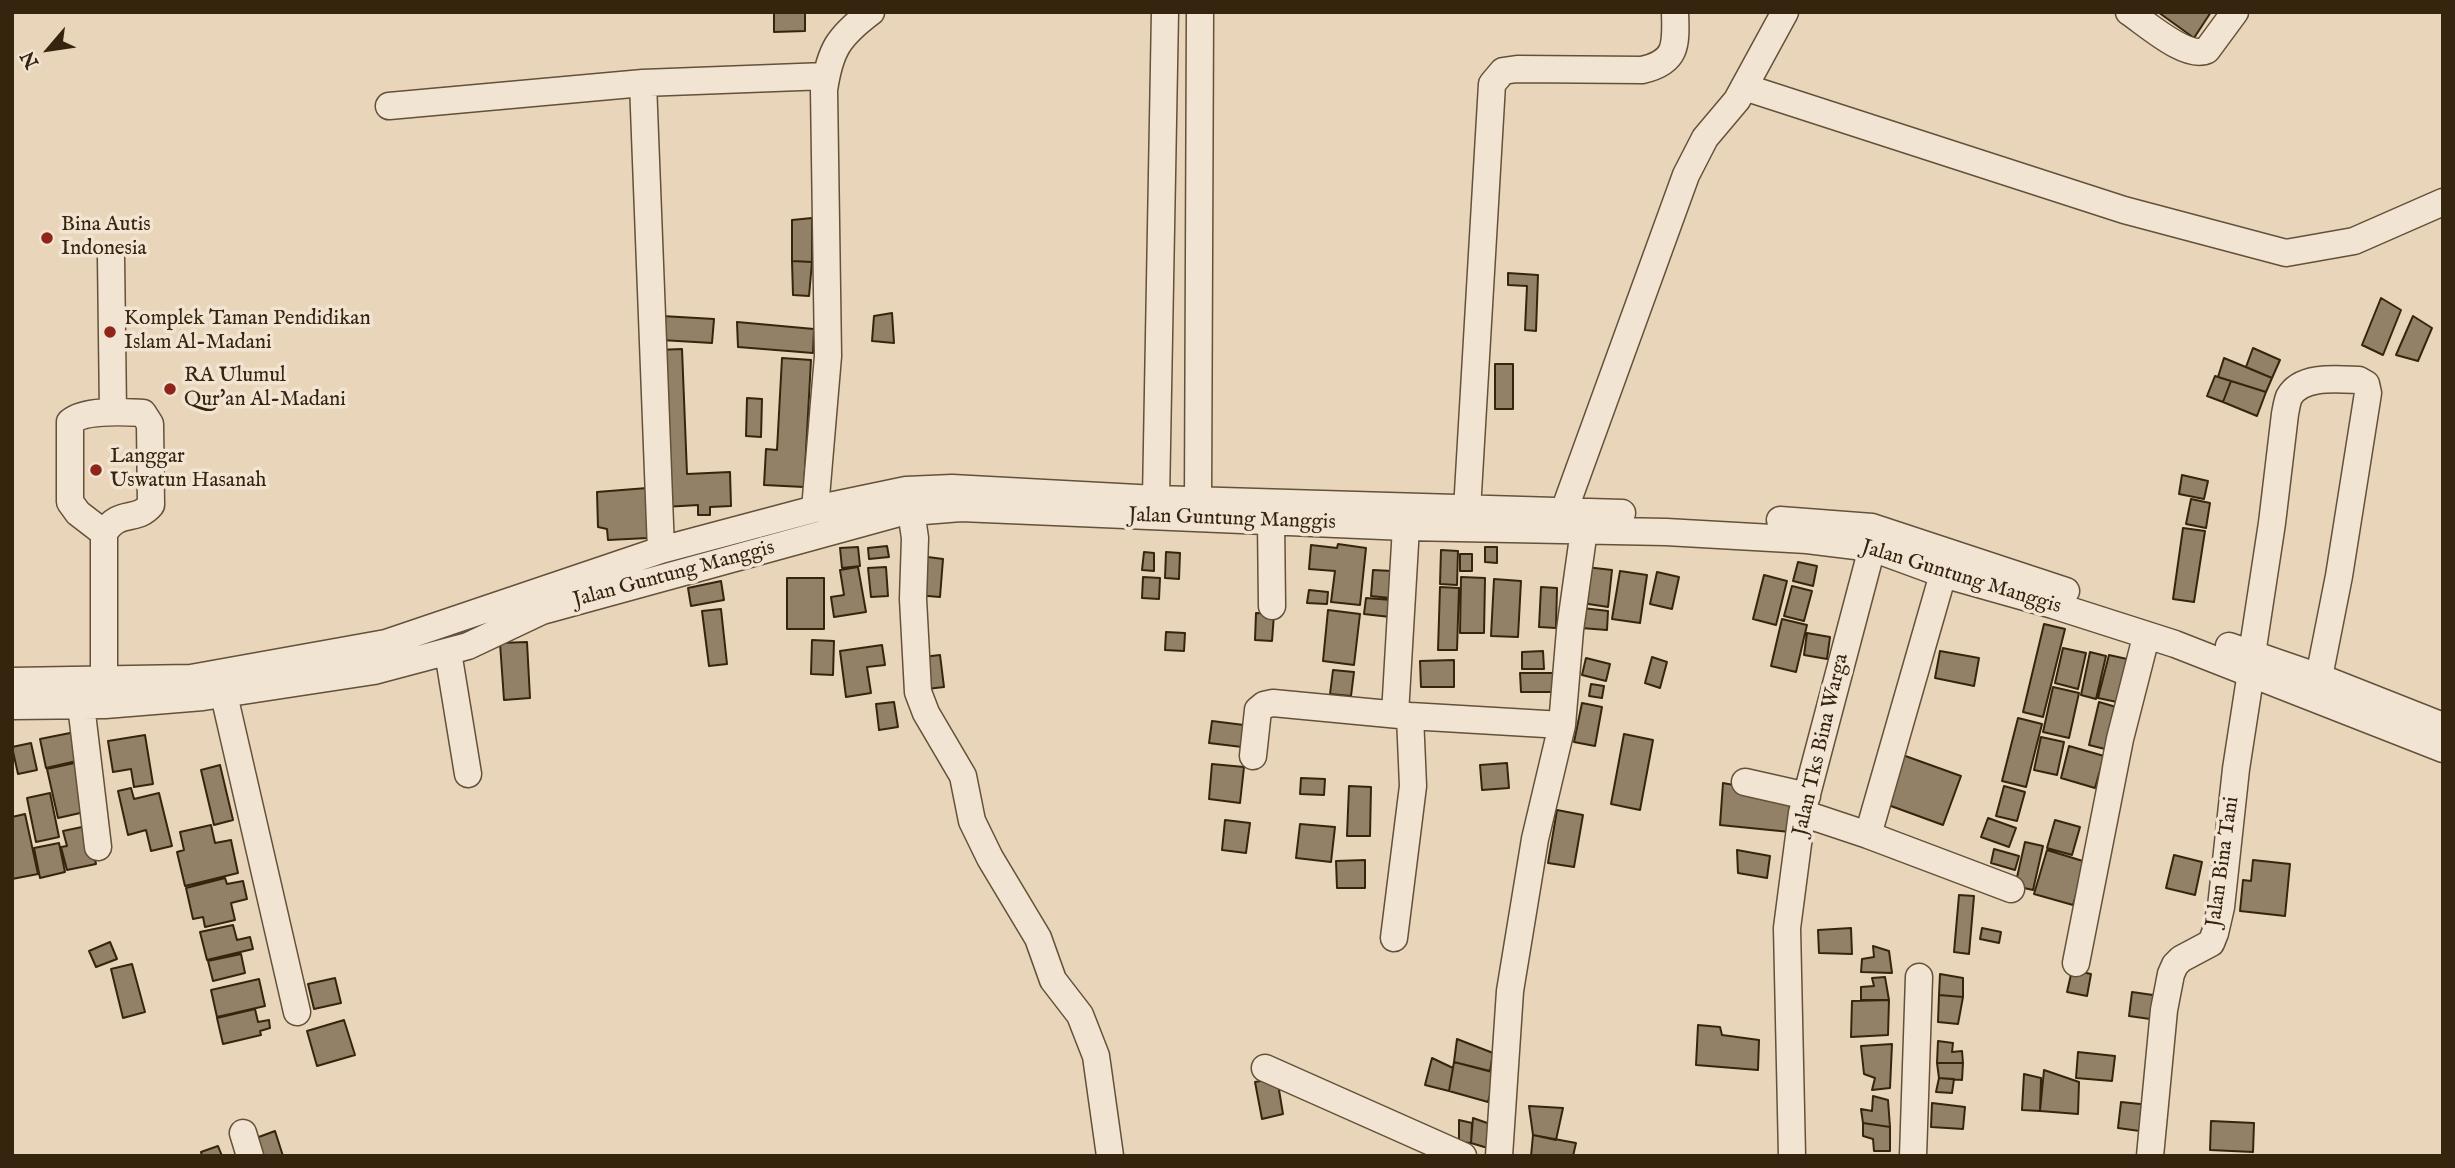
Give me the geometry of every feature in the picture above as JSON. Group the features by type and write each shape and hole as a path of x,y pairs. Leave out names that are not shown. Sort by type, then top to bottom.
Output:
{"street":[{"path":"815,509 828,356 824,90 828,61 846,31 871,12"},
{"path":"1156,499 1165,12"},
{"path":"1198,500 1200,12"},
{"path":"1467,510 1492,84 1503,71 1517,69 1642,70 1656,67 1672,53 1676,43 1675,12"},
{"path":"1564,510 1686,175 1705,138 1737,100 1785,12"},
{"path":"2129,12 2178,46 2200,54 2207,50 2235,12"},
{"path":"389,106 643,83 826,76"},
{"path":"643,83 661,550"},
{"path":"1744,87 2124,210 2286,253 2354,242 2443,202"},
{"path":"111,257 113,412"},
{"name":"Jalan Bina Tani","path":"2150,1156 2164,1010 2171,974 2175,965 2211,943 2215,933 2272,523 2284,414 2289,397 2297,388 2308,382 2358,380 2366,384 2368,393 2350,513 2319,677"},
{"path":"97,846 96,696 104,533 115,519 147,510 152,500 148,419 143,413 113,412 80,416 69,426 70,502 78,513 104,533"},
{"name":"Jalan Guntung Manggis","path":"12,706 96,696 386,643 661,550 815,509 906,490 952,488 1156,499 1467,510 1564,510 1872,527 2252,663 2360,718 2443,749"},
{"name":"Jalan Guntung Manggis","path":"12,681 96,696 224,695 374,671 468,646 542,611 911,511 961,508 1406,527 1666,532 1807,540 1872,548 1943,573 2147,636 2319,677 2443,726"},
{"path":"911,511 915,538 913,599 918,692 926,713 962,776 972,821 990,858 1038,938 1053,980 1080,1015 1096,1056 1110,1156"},
{"path":"1271,521 1272,606"},
{"path":"1394,937 1413,786 1402,715 1406,527"},
{"path":"1499,1156 1510,991 1535,839 1562,725 1570,630 1584,530"},
{"name":"Jalan Tks Bina Warga","path":"1792,1156 1787,928 1805,804 1872,548"},
{"path":"1868,835 1943,573"},
{"path":"2076,963 2120,738 2147,636"},
{"path":"449,652 468,774"},
{"path":"224,695 297,1012"},
{"path":"1253,756 1258,710 1273,702 1402,715 1562,725"},
{"path":"1745,782 1805,804 1868,835 2011,889"},
{"path":"1913,1156 1919,977"},
{"path":"1265,1068 1462,1156"}],"building":[{"path":"774,12 805,12 805,31 774,32"},
{"path":"2158,12 2211,12 2194,38"},
{"path":"812,218 812,262 792,261 792,220"},
{"path":"792,261 812,262 809,296 793,295"},
{"path":"1508,273 1538,275 1536,331 1525,330 1527,286 1508,285"},
{"path":"2381,298 2401,310 2383,355 2362,345"},
{"path":"892,313 894,343 872,341 874,316"},
{"path":"662,316 714,319 712,343 661,340"},
{"path":"2413,316 2432,328 2418,361 2396,355"},
{"path":"737,322 814,329 813,353 738,347"},
{"path":"2253,348 2280,360 2272,378 2246,367"},
{"path":"682,349 687,474 730,472 731,506 710,507 710,515 698,515 698,505 664,507 657,350"},
{"path":"782,358 811,360 804,487 764,485 766,449 777,450"},
{"path":"2224,358 2272,378 2266,392 2218,377"},
{"path":"1495,364 1513,364 1513,409 1495,409"},
{"path":"2215,376 2231,381 2223,402 2207,396"},
{"path":"2231,381 2266,392 2257,416 2223,402"},
{"path":"747,398 762,399 761,437 746,436"},
{"path":"2182,475 2208,481 2204,499 2179,494"},
{"path":"647,488 648,538 608,540 607,529 598,527 597,492"},
{"path":"2191,499 2210,503 2206,528 2186,524"},
{"path":"2183,528 2205,531 2194,602 2173,599"},
{"path":"1338,544 1366,548 1360,605 1331,602 1335,571 1309,569 1311,545 1337,548"},
{"path":"887,546 889,557 869,559 868,548"},
{"path":"858,547 860,566 842,568 840,548"},
{"path":"1485,547 1497,547 1497,563 1485,562"},
{"path":"1441,550 1458,551 1457,585 1440,584"},
{"path":"1144,552 1154,553 1154,571 1142,570"},
{"path":"1166,552 1180,553 1179,579 1165,578"},
{"path":"1460,554 1472,554 1472,571 1460,571"},
{"path":"920,556 943,559 940,597 916,595"},
{"path":"1798,562 1817,566 1813,586 1793,581"},
{"path":"858,567 866,612 834,617 831,597 844,595 840,570"},
{"path":"886,567 888,596 871,597 868,568"},
{"path":"1586,567 1612,570 1608,607 1582,603"},
{"path":"1373,570 1392,571 1390,598 1371,596"},
{"path":"1620,571 1647,575 1640,623 1612,619"},
{"path":"1657,572 1679,577 1672,609 1650,604"},
{"path":"1764,575 1787,581 1776,625 1753,619"},
{"path":"1143,577 1160,578 1159,599 1142,598"},
{"path":"1461,577 1485,578 1484,633 1460,633"},
{"path":"787,578 824,578 824,629 787,629"},
{"path":"1494,579 1521,581 1518,637 1491,636"},
{"path":"721,581 724,600 691,606 688,588"},
{"path":"1792,586 1812,591 1804,621 1784,616"},
{"path":"1440,587 1459,588 1457,650 1438,650"},
{"path":"1541,587 1557,588 1556,628 1539,627"},
{"path":"1309,590 1328,592 1327,604 1307,603"},
{"path":"1366,598 1392,600 1390,617 1364,614"},
{"path":"1583,608 1608,611 1607,630 1581,628"},
{"path":"721,609 727,664 709,666 702,611"},
{"path":"1328,610 1360,614 1354,665 1323,661"},
{"path":"1256,613 1274,614 1272,641 1255,640"},
{"path":"1782,619 1807,625 1796,672 1771,666"},
{"path":"2044,624 2065,629 2043,717 2023,712"},
{"path":"1166,632 1185,633 1184,651 1165,650"},
{"path":"1807,633 1830,637 1827,659 1804,655"},
{"path":"812,640 834,641 833,675 811,674"},
{"path":"527,642 530,698 504,700 500,643"},
{"path":"882,645 885,665 867,667 871,693 846,697 840,651"},
{"path":"2063,648 2086,653 2078,689 2055,683"},
{"path":"1543,651 1544,669 1522,669 1522,652"},
{"path":"1940,651 1979,658 1974,686 1935,678"},
{"path":"2090,652 2106,656 2096,699 2081,695"},
{"path":"940,655 944,687 927,689 923,657"},
{"path":"2109,655 2127,659 2117,702 2098,698"},
{"path":"1652,657 1667,662 1660,688 1645,683"},
{"path":"1586,658 1610,664 1606,681 1582,675"},
{"path":"1454,660 1454,687 1421,687 1420,661"},
{"path":"1333,670 1354,672 1351,696 1330,694"},
{"path":"1520,673 1553,673 1553,692 1521,692"},
{"path":"1591,684 1604,686 1602,698 1589,696"},
{"path":"2053,687 2079,693 2069,738 2043,732"},
{"path":"894,702 898,727 879,730 876,704"},
{"path":"2099,702 2116,707 2105,749 2089,745"},
{"path":"1582,703 1602,707 1595,746 1574,742"},
{"path":"2018,718 2042,724 2026,787 2002,781"},
{"path":"1212,721 1244,725 1242,747 1209,743"},
{"path":"75,732 81,760 46,768 40,739"},
{"path":"1624,734 1653,740 1640,810 1611,804"},
{"path":"145,735 153,784 134,787 131,769 113,772 108,741"},
{"path":"2041,737 2064,742 2057,775 2034,770"},
{"path":"31,743 37,770 18,774 12,747"},
{"path":"2069,746 2104,756 2095,788 2061,778"},
{"path":"1897,753 1961,776 1943,825 1880,802"},
{"path":"79,762 89,811 58,818 47,769"},
{"path":"1507,763 1509,788 1482,790 1480,765"},
{"path":"1212,764 1244,767 1240,803 1209,799"},
{"path":"220,765 233,820 214,825 201,770"},
{"path":"1301,778 1325,779 1324,795 1300,794"},
{"path":"1723,783 1792,796 1790,832 1720,825"},
{"path":"1349,786 1371,787 1370,836 1347,836"},
{"path":"2004,786 2025,792 2017,821 1996,816"},
{"path":"131,788 134,799 159,793 172,846 151,851 146,830 128,835 118,791"},
{"path":"50,793 59,837 36,842 27,798"},
{"path":"1557,810 1583,815 1574,867 1548,863"},
{"path":"25,814 38,874 12,879 12,817"},
{"path":"1988,818 2016,828 2009,847 1981,837"},
{"path":"1225,820 1250,823 1246,853 1222,850"},
{"path":"2055,820 2080,827 2072,855 2047,848"},
{"path":"1300,824 1335,827 1331,862 1296,858"},
{"path":"211,825 215,843 231,840 238,873 185,886 177,852 184,850 180,832"},
{"path":"82,827 85,842 91,841 96,864 67,870 61,847 67,846 63,831"},
{"path":"2025,842 2043,846 2033,890 2015,886"},
{"path":"59,843 65,872 40,878 34,848"},
{"path":"1994,849 2019,856 2015,870 1991,863"},
{"path":"1737,850 1770,856 1767,878 1738,873"},
{"path":"2047,850 2086,862 2073,905 2034,894"},
{"path":"2174,855 2202,862 2195,895 2166,888"},
{"path":"1365,860 1365,888 1337,888 1336,861"},
{"path":"2253,860 2290,864 2285,916 2240,911 2243,880 2251,881"},
{"path":"225,878 227,884 243,881 247,899 231,903 235,920 205,927 203,917 193,919 186,888"},
{"path":"1959,895 1974,896 1969,954 1954,952"},
{"path":"233,925 237,940 250,937 253,949 207,960 200,932"},
{"path":"1851,928 1852,954 1819,953 1818,930"},
{"path":"1982,928 2001,932 1999,943 1980,939"},
{"path":"110,942 117,959 96,967 89,951"},
{"path":"1873,946 1889,951 1892,973 1861,972 1862,959 1874,957"},
{"path":"241,954 245,973 213,981 208,961"},
{"path":"132,964 145,1012 123,1018 111,969"},
{"path":"2072,970 2091,974 2087,996 2067,992"},
{"path":"1940,974 1963,978 1963,997 1939,995"},
{"path":"1885,977 1889,1000 1861,1000 1861,987 1874,986 1872,978"},
{"path":"335,978 341,1003 314,1009 308,984"},
{"path":"259,979 265,1006 217,1017 211,990"},
{"path":"2132,992 2160,996 2157,1020 2129,1016"},
{"path":"1939,995 1963,997 1958,1024 1938,1022"},
{"path":"1889,1000 1888,1035 1851,1037 1852,1001"},
{"path":"255,1009 258,1022 269,1020 270,1028 260,1031 261,1035 223,1044 217,1018"},
{"path":"344,1020 355,1055 317,1066 307,1031"},
{"path":"1698,1025 1720,1027 1722,1035 1759,1040 1758,1070 1696,1065"},
{"path":"1457,1039 1493,1053 1490,1071 1454,1062"},
{"path":"1938,1041 1953,1043 1952,1052 1962,1051 1963,1063 1937,1063"},
{"path":"1892,1044 1890,1088 1872,1090 1875,1078 1864,1074 1861,1046"},
{"path":"2078,1052 2115,1056 2112,1081 2076,1078"},
{"path":"1432,1058 1453,1068 1449,1091 1425,1085"},
{"path":"1454,1062 1496,1073 1488,1102 1449,1091"},
{"path":"1937,1063 1963,1063 1962,1080 1939,1078"},
{"path":"2044,1070 2079,1082 2078,1114 2040,1111"},
{"path":"2024,1074 2041,1078 2040,1111 2022,1110"},
{"path":"1277,1078 1283,1114 1262,1119 1255,1082"},
{"path":"1939,1078 1954,1079 1952,1093 1936,1092"},
{"path":"1873,1096 1888,1100 1890,1127 1863,1123 1861,1109 1872,1111"},
{"path":"2121,1102 2150,1105 2147,1132 2118,1128"},
{"path":"1932,1103 1965,1107 1963,1129 1931,1127"},
{"path":"1529,1106 1563,1108 1556,1140 1533,1135"},
{"path":"1473,1118 1490,1124 1491,1149 1471,1143"},
{"path":"1459,1120 1472,1123 1471,1143 1459,1142"},
{"path":"2211,1121 2254,1123 2253,1152 2210,1150"},
{"path":"1863,1123 1890,1127 1890,1151 1874,1151 1873,1139 1863,1136"},
{"path":"275,1131 283,1156 262,1156 256,1138"},
{"path":"1533,1135 1576,1143 1573,1156 1531,1156"},
{"path":"218,1146 222,1156 202,1156 201,1152"}],"place":[{"name":"Bina Autis Indonesia","path":"47,238"},
{"name":"Komplek Taman Pendidikan Islam Al-Madani","path":"110,332"},
{"name":"RA Ulumul Qur'an Al-Madani","path":"170,389"},
{"name":"Langgar Uswatun Hasanah","path":"96,470"}]}
